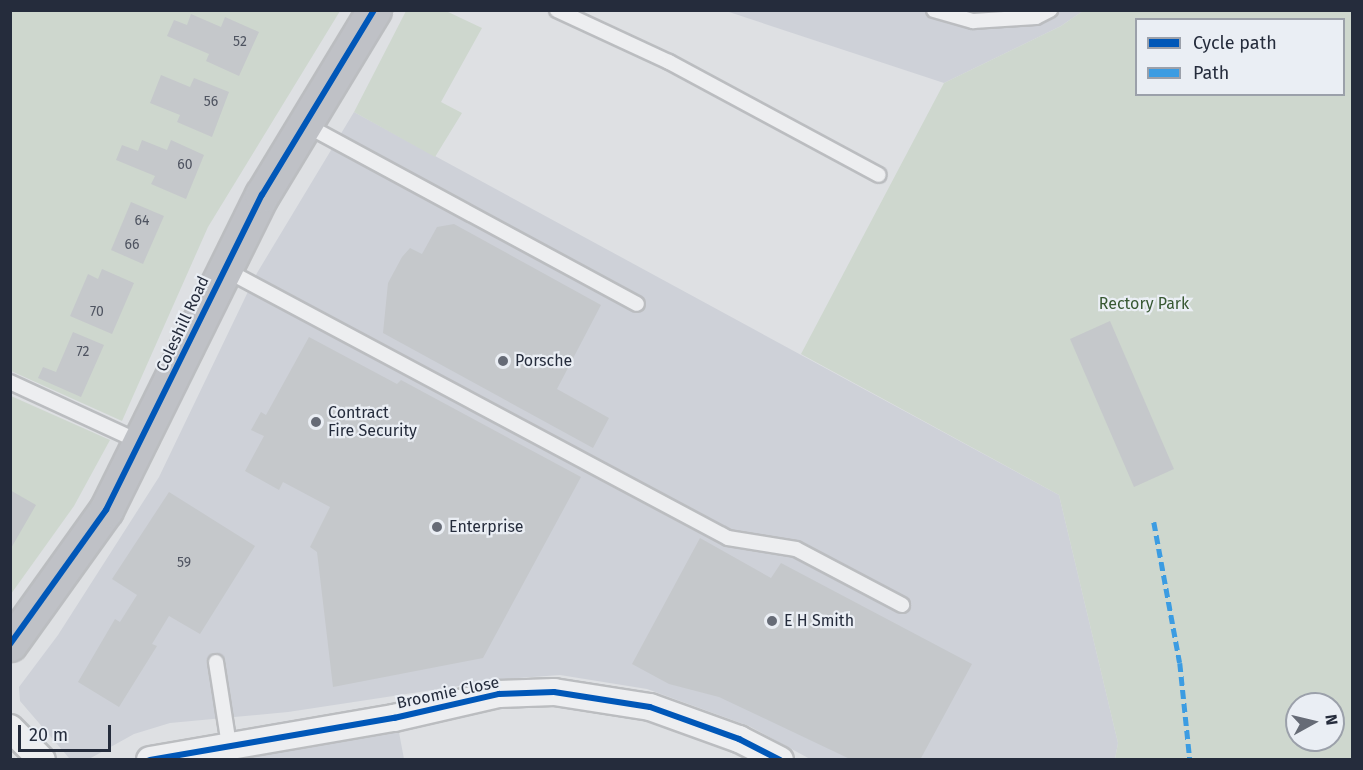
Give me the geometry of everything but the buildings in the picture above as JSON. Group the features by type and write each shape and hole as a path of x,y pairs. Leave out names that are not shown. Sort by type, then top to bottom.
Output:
{"street":[{"name":"Coleshill Road","path":"10,644 88,537 142,443 224,269 374,10"},
{"name":"Broomie Close","path":"150,759 394,718 499,694 554,692 650,707 739,739 780,759"},
{"path":"10,728 42,759"}],"lane":[{"path":"557,10 669,62 879,175"},
{"path":"934,10 973,21 1036,17 1050,10"},
{"path":"306,125 637,304"},
{"path":"224,269 728,538 795,549 902,605"},
{"path":"10,382 142,443"},
{"path":"216,662 230,745"}],"shaded area":[{"path":"726,11 1083,11 1061,26 944,83"},
{"path":"354,112 1059,495 1118,743 1115,759 810,759 749,726 647,689 560,675 505,679 288,712 170,723 134,734 89,759 69,758 20,701 19,687 58,635 159,477 257,273"},
{"path":"398,727 404,759 228,760"}],"green space":[{"path":"11,11 340,11 208,227 122,421 11,371"},
{"path":"406,11 446,11 482,28 441,102 462,113 435,157 354,112"},
{"name":"Rectory Park","path":"1083,11 1352,11 1352,759 1115,759 1118,743 1059,495 801,354 944,83 1061,26"},
{"path":"11,396 110,440 74,506 11,594"}],"marked path":[{"path":"1154,522 1180,663 1190,760"}],"cycle path":[{"path":"10,644 106,510 262,195 374,10"},
{"path":"150,760 394,718 499,694 554,692 650,707 739,739 780,760"}],"place":[{"name":"Porsche","path":"503,361"},
{"name":"Contract Fire Security","path":"316,422"},
{"name":"Enterprise","path":"437,527"},
{"name":"E H Smith","path":"772,621"}]}
